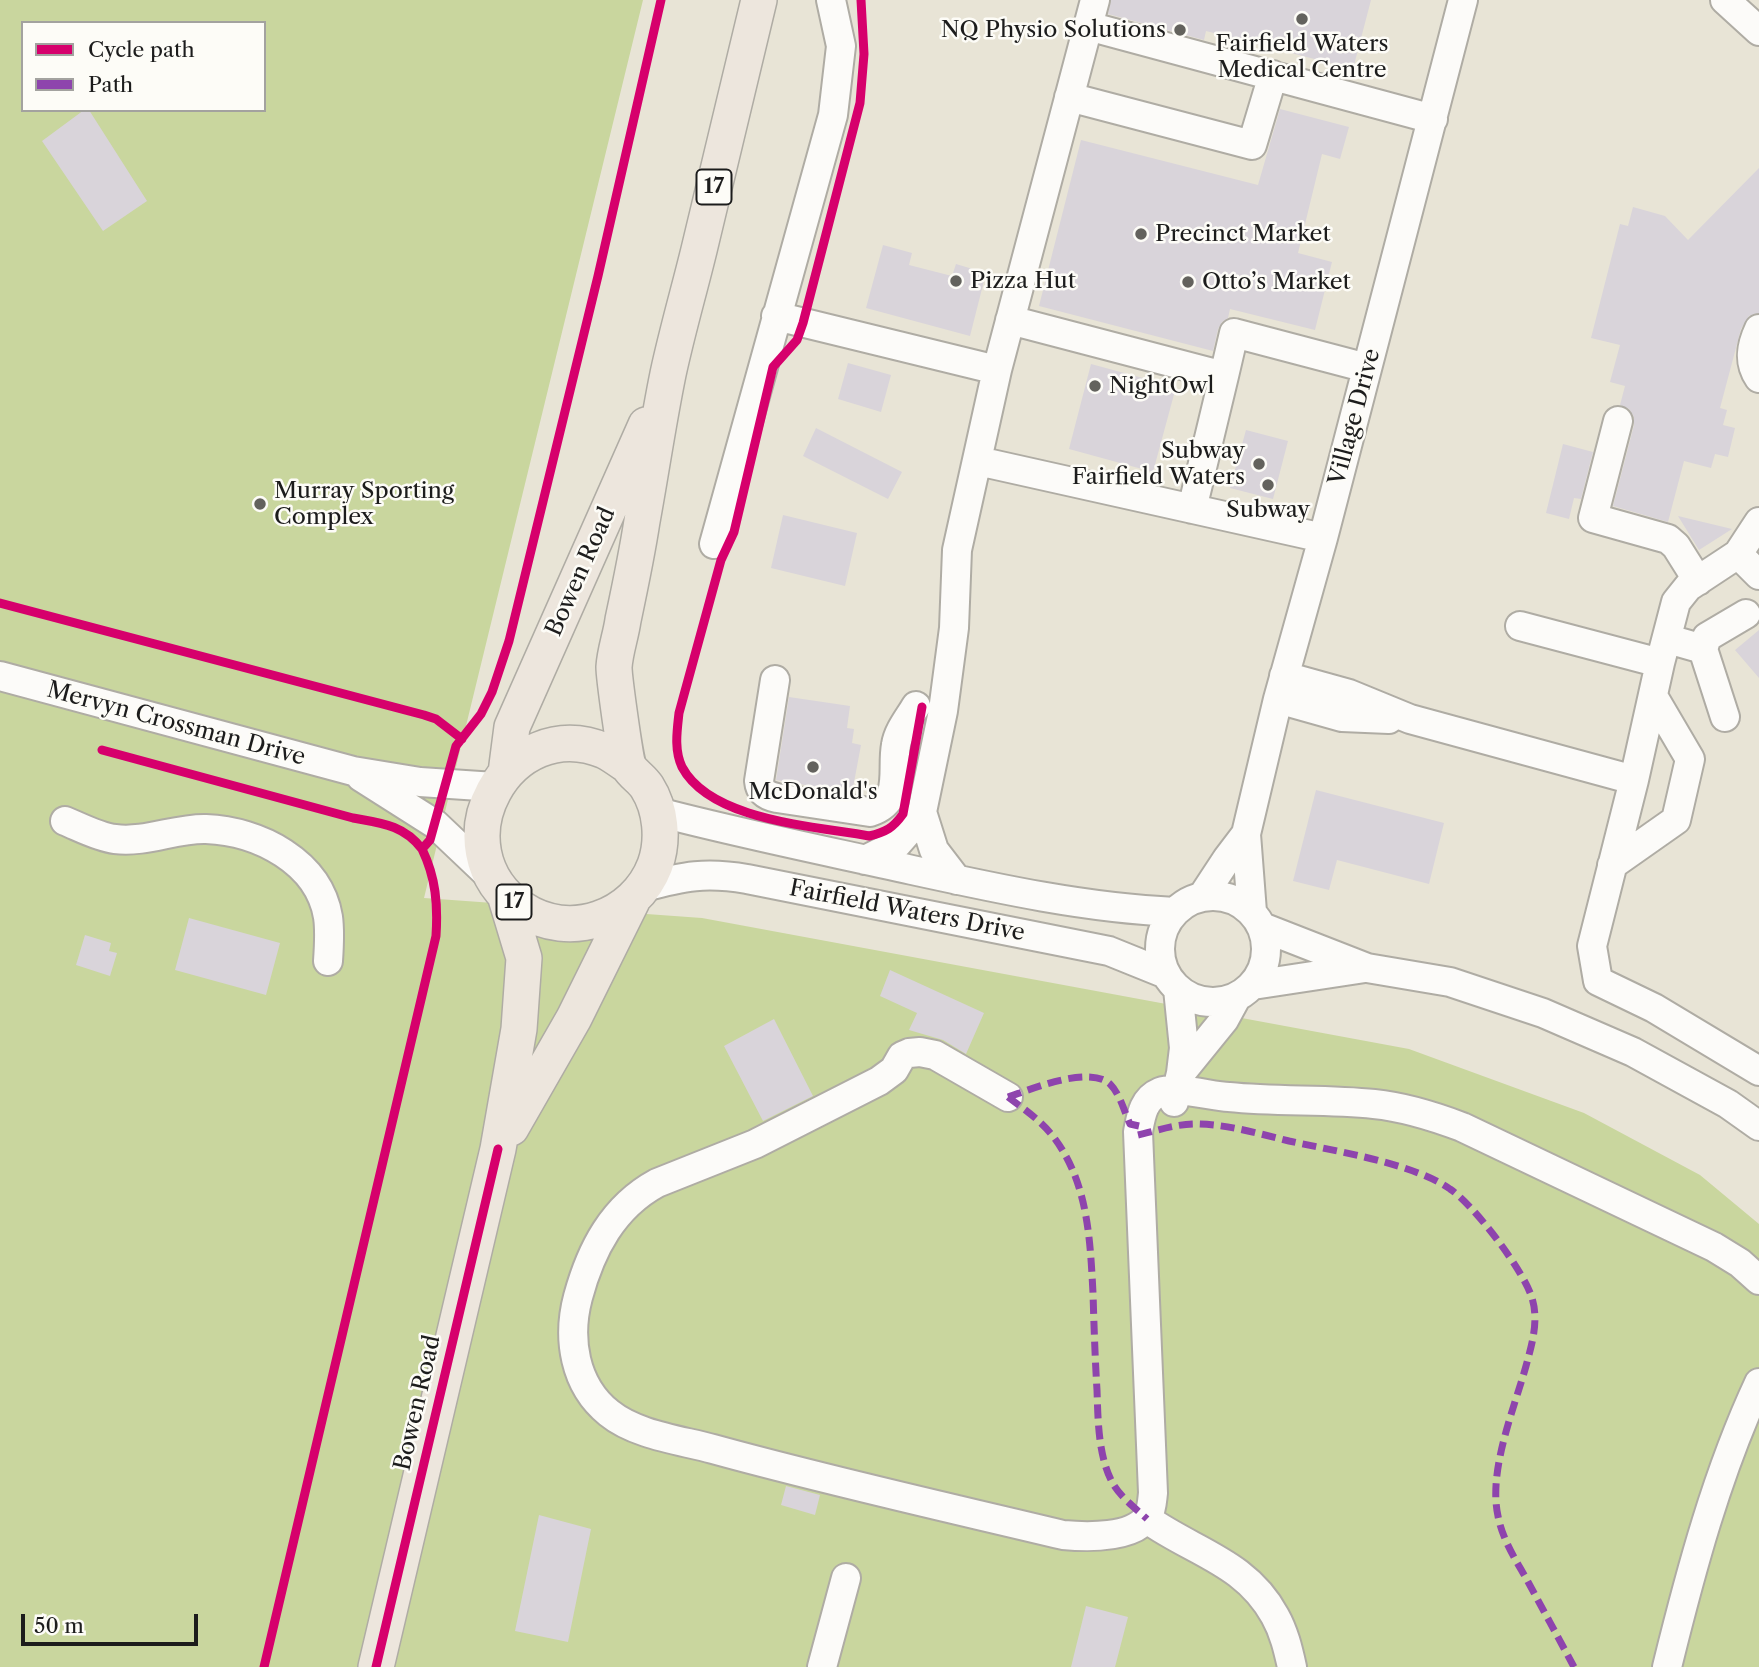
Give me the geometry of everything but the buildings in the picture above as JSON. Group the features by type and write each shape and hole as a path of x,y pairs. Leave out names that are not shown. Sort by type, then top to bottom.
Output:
{"main road":[{"name":"Bowen Road","path":"628,766 614,668 668,374 759,0"},
{"name":"Bowen Road","path":"376,1667 498,1149 519,1029 524,958 499,887 484,857 481,833 485,809 500,780 512,727 668,374"},
{"name":"Bowen Road","path":"498,1149 574,1018 656,863 661,838 658,812 647,787 628,766 605,751 579,745 552,747 527,756 500,780"},
{"name":"17","path":"499,887 523,910 544,920 567,924 590,922 612,914 638,894"}],"street":[{"path":"715,544 832,116 841,46 831,0"},
{"name":"Village Drive","path":"1257,919 1246,834 1281,688 1323,538 1463,0"},
{"path":"1725,0 1759,31"},
{"path":"865,860 897,844 922,812 945,697 954,628 957,550 997,370 1092,13 1273,75 1433,119"},
{"path":"1069,97 1252,145 1273,75"},
{"path":"776,316 997,370"},
{"path":"1010,320 1224,376"},
{"path":"1759,330 1751,351 1752,366 1759,378"},
{"path":"1192,509 1234,333 1367,368"},
{"path":"1618,421 1594,518 1668,539 1676,546 1698,581"},
{"path":"978,461 1323,538"},
{"path":"1759,522 1738,554 1688,587 1676,602 1592,946 1598,981 1654,1008 1759,1072"},
{"path":"1738,554 1759,575"},
{"path":"1725,717 1703,649 1707,637 1746,614"},
{"path":"1520,626 1664,651 1703,649"},
{"name":"Mervyn Crossman Drive","path":"0,676 352,771 420,782 500,780"},
{"path":"775,680 759,781 763,792 772,797 870,812 883,807 892,792 898,736 916,706"},
{"path":"1281,688 1342,716 1409,719 1634,780"},
{"path":"1612,865 1676,820 1690,760 1653,696"},
{"name":"Mervyn Crossman Drive","path":"352,771 435,824 499,887"},
{"name":"Fairfield Waters Drive","path":"658,812 744,835 957,880 1124,910 1175,912"},
{"path":"922,812 934,850 957,880"},
{"path":"65,821 113,839 128,840 207,829 257,841 278,850 298,862 310,875 322,897 328,916 328,961"},
{"name":"Village Drive","path":"1202,897 1246,834"},
{"name":"Fairfield Waters Drive","path":"638,894 681,877 715,874 747,879 1109,951 1172,981"},
{"path":"1177,1089 1184,1048 1172,981 1161,958 1161,942 1166,926 1175,912 1202,897 1220,897 1237,902 1257,919 1367,968 1450,982 1543,1013 1633,1052 1728,1104 1759,1126"},
{"path":"1177,1089 1245,991 1262,972 1266,942 1257,919"},
{"path":"1172,981 1191,997 1206,1002 1221,1002 1245,991 1367,968"},
{"path":"1008,1097 935,1055 909,1053 902,1056 894,1070 879,1081 755,1144 642,1191 616,1214 607,1228 583,1281 576,1304 574,1352 577,1366 582,1380 598,1403 621,1421 634,1427 763,1463 1063,1535 1115,1534 1147,1519 1152,1508 1153,1476 1138,1132 1141,1114 1148,1100 1161,1092 1177,1089 1230,1097 1374,1104 1434,1117 1462,1127 1713,1247 1740,1263 1759,1280"},
{"path":"1667,1667 1697,1550 1727,1460 1759,1382"},
{"path":"1147,1519 1220,1560 1250,1581 1276,1616 1286,1640 1292,1667"},
{"path":"822,1667 846,1578"}],"green space":[{"name":"Murray Sporting Complex","path":"0,0 643,0 424,898 702,918 1409,1049 1584,1113 1700,1175 1759,1224 1759,1667 0,1667"}],"marked path":[{"path":"1008,1097 1060,1080 1089,1077 1101,1079 1110,1084 1116,1093 1130,1124 1139,1126"},
{"path":"1008,1097 1052,1135 1064,1153 1080,1191 1090,1252 1101,1447 1114,1485 1147,1519"},
{"path":"1138,1135 1169,1127 1211,1125 1245,1130 1372,1159 1416,1172 1450,1189 1484,1223 1527,1286 1535,1315 1530,1349 1499,1460 1496,1480 1498,1516 1509,1548 1574,1667"}],"cycle path":[{"path":"264,1667 436,936 435,892 422,849 430,840 456,746 481,714 492,692 509,641 598,276 661,0"},
{"path":"861,0 864,54 860,103 803,323 797,340 773,367 734,532 721,560 679,713 678,754 682,767 696,785 716,799 740,810 794,824 869,836 889,829 903,814 922,707"},
{"path":"0,603 424,715 436,719 462,739"},
{"path":"102,750 391,826 408,835 422,849"},
{"path":"376,1667 498,1149"}],"place":[{"name":"Fairfield Waters Medical Centre","path":"1302,19"},
{"name":"NQ Physio Solutions","path":"1180,30"},
{"name":"Precinct Market","path":"1141,234"},
{"name":"Pizza Hut","path":"956,281"},
{"name":"Otto’s Market","path":"1188,282"},
{"name":"NightOwl","path":"1095,386"},
{"name":"Subway Fairfield Waters","path":"1259,464"},
{"name":"Subway","path":"1268,485"},
{"name":"Murray Sporting Complex","path":"260,504"},
{"name":"McDonald's","path":"813,767"}]}
